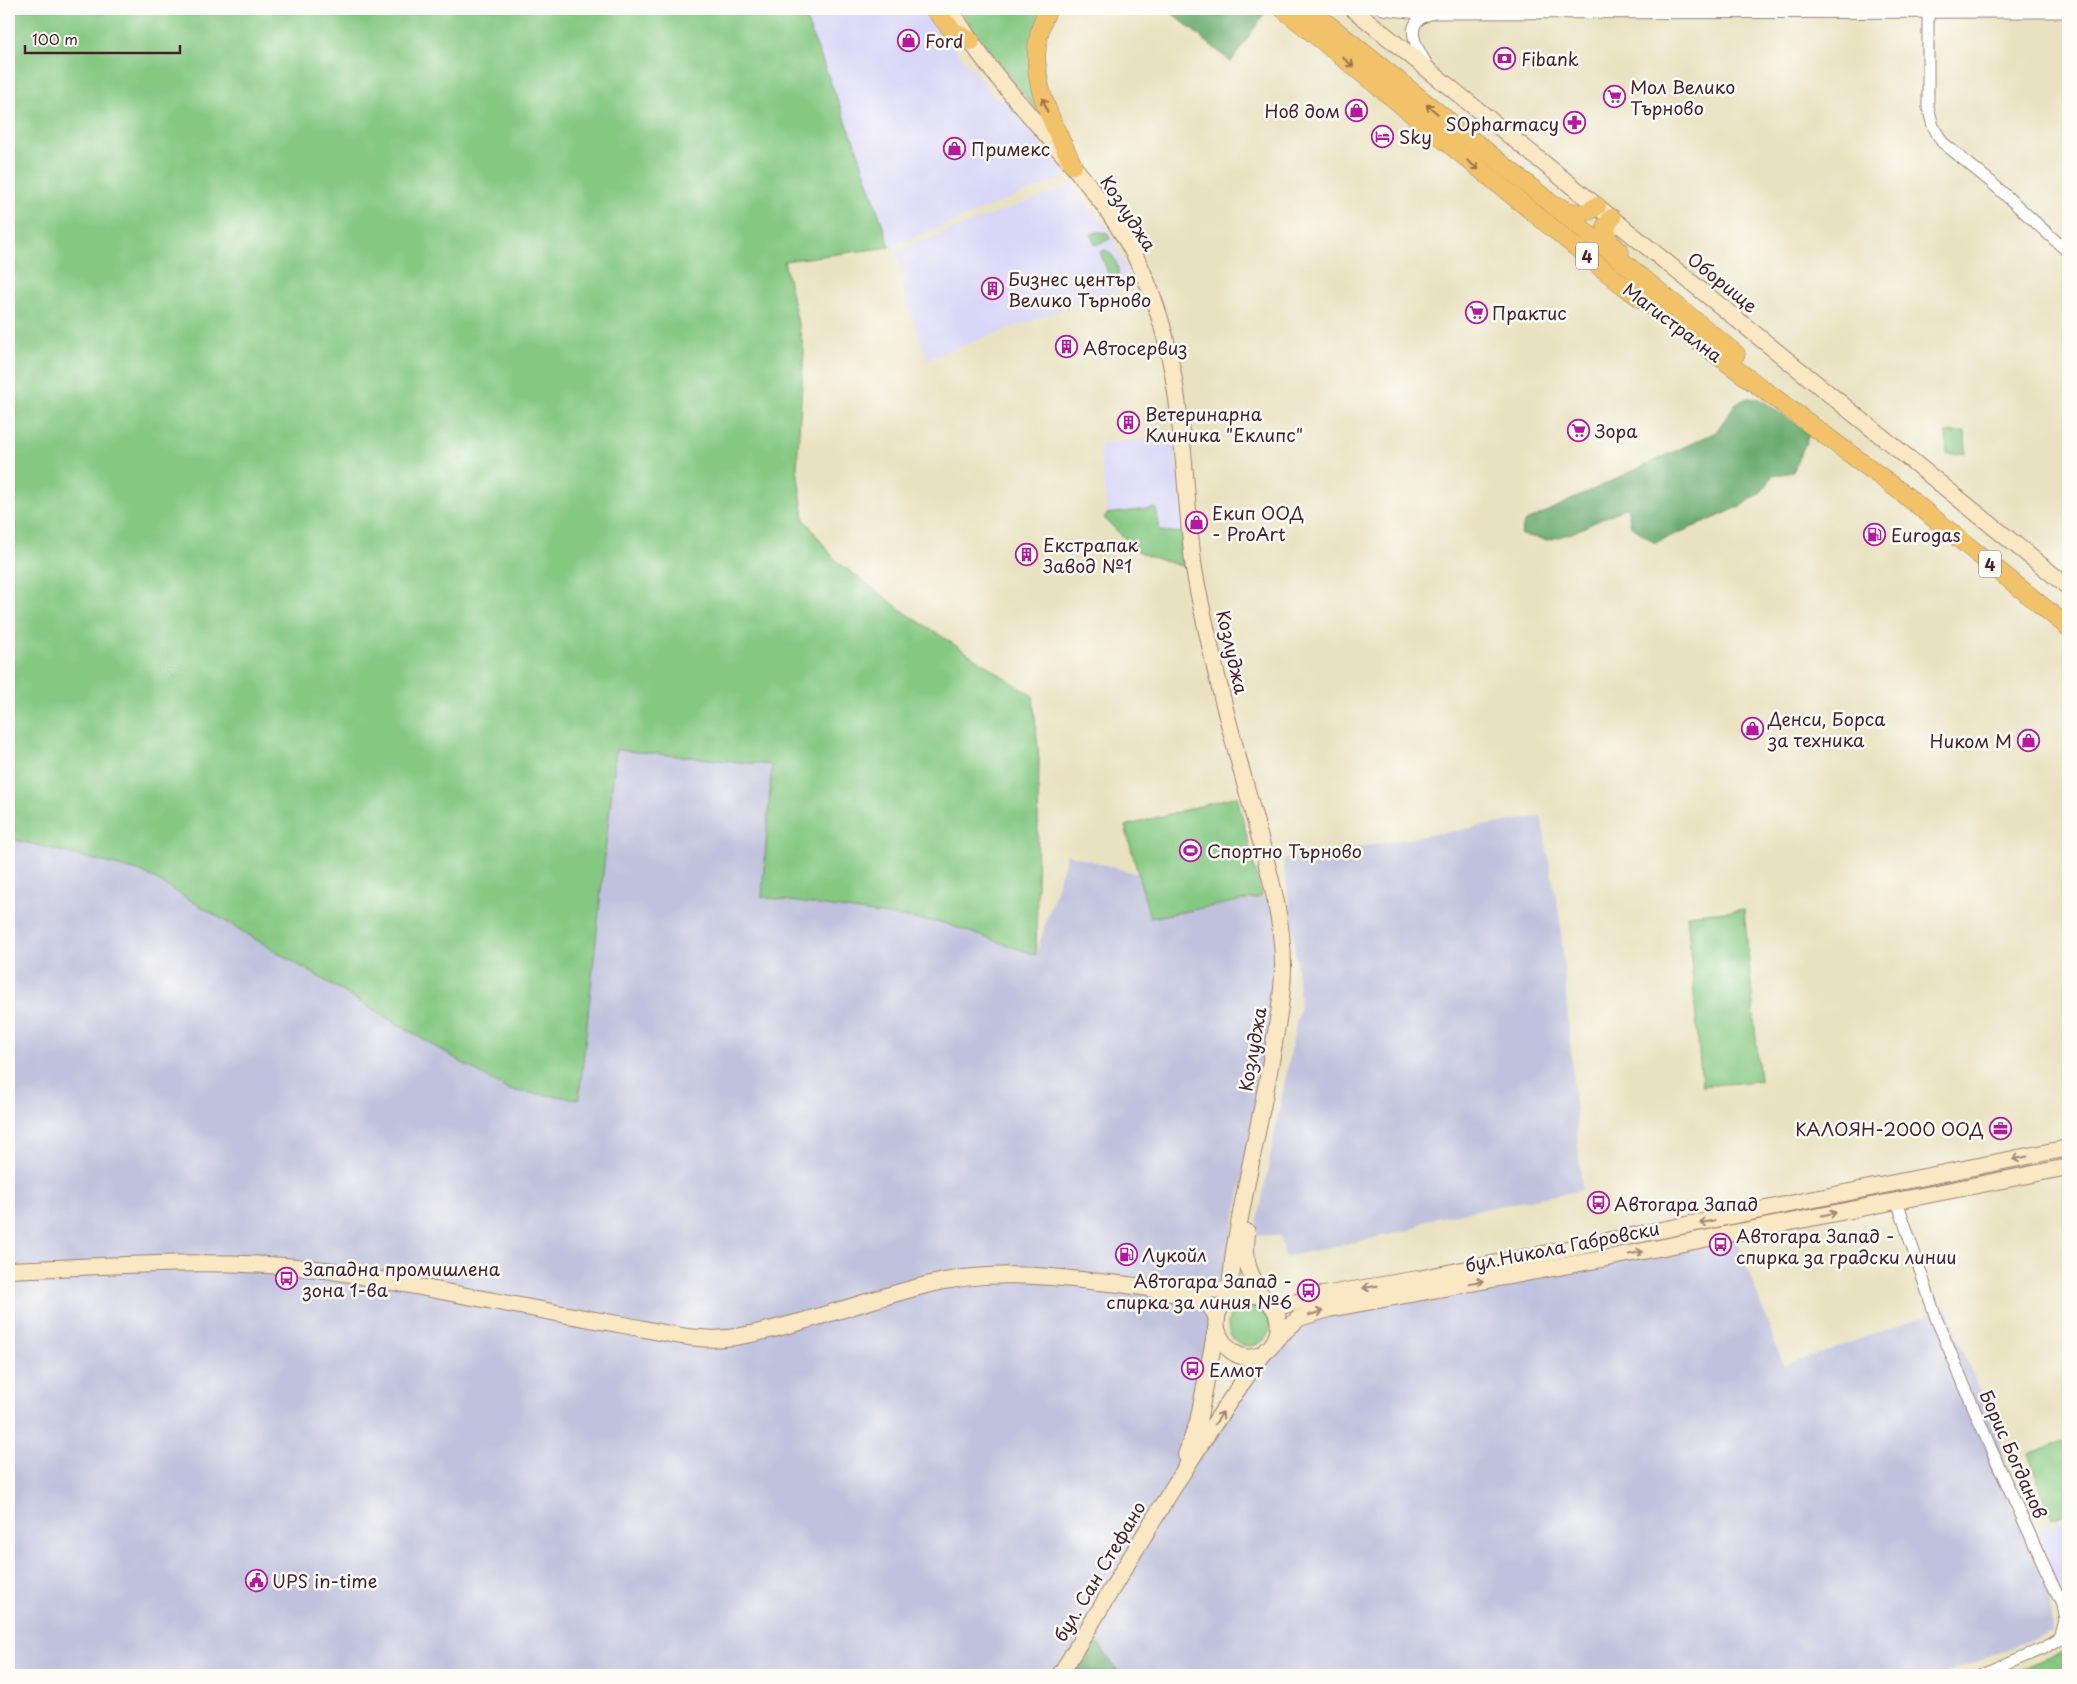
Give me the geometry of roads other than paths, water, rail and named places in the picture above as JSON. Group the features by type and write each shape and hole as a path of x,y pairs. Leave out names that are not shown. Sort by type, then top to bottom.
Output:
{"main road":[{"path":"934,9 954,30 971,41"},
{"path":"1048,9 1041,26 1037,44 1035,61 1038,84 1046,108 1072,165"},
{"path":"1275,9 1332,39"},
{"name":"Магистрална","path":"1283,9 1332,39 1620,283 1900,491 2068,627"},
{"path":"1310,9 1332,39"},
{"name":"4","path":"1332,39 1542,196 1763,376 1900,491"},
{"path":"1542,196 1577,214 1587,213 1597,206"},
{"path":"1612,218 1605,228 1608,239 1660,294"}],"street":[{"name":"Козлуджа","path":"951,9 971,41 1015,99 1072,165 1111,216 1133,252 1143,274 1163,331 1176,387 1197,584 1212,656 1275,896 1283,966 1281,1006 1252,1166 1233,1256 1234,1296"},
{"name":"Оборище","path":"1353,9 2068,587"},
{"path":"1383,9 1435,13 2068,12"},
{"path":"1928,12 1928,107 1933,126 1942,142 1991,182 2068,252"},
{"path":"1432,73 1416,48 1414,30 1420,18 1435,13"},
{"name":"бул.Никола Габровски","path":"1268,1303 1418,1279 2068,1148"},
{"name":"Козлуджа","path":"1252,1166 1245,1253 1249,1272 1268,1303"},
{"name":"бул.Никола Габровски","path":"1271,1345 1299,1318 1329,1309 1618,1256 2068,1167"},
{"name":"Борис Богданов","path":"1897,1201 1936,1318 1991,1449 2057,1592 2065,1621 2060,1638 2044,1648 1980,1675"},
{"path":"9,1270 218,1263 324,1270 580,1318 690,1337 713,1339 739,1337 870,1302 928,1284 992,1274 1054,1276 1148,1287 1177,1287 1268,1303 1278,1316 1279,1326 1271,1345 1252,1356 1236,1354 1222,1343 1215,1310 1210,1304 1148,1287"},
{"path":"1217,1323 1221,1310 1234,1296"},
{"name":"бул. Сан Стефано","path":"1172,1488 1194,1434 1217,1323"},
{"name":"бул. Сан Стефано","path":"1060,1675 1172,1488 1239,1387 1271,1345"}],"place":[{"name":"Ford","path":"909,40"},
{"name":"Fibank","path":"1505,58"},
{"name":"Мол Велико Търново","path":"1614,96"},
{"name":"Нов дом","path":"1356,110"},
{"name":"SOpharmacy","path":"1575,123"},
{"name":"Sky","path":"1383,136"},
{"name":"Примекс","path":"955,148"},
{"name":"Бизнес център Велико Търново","path":"992,288"},
{"name":"Практис","path":"1476,312"},
{"name":"Автосервиз","path":"1067,347"},
{"name":"Ветеринарна Клиника \"Еклипс\"","path":"1129,423"},
{"name":"Зора","path":"1579,430"},
{"name":"Екип ООД - ProArt","path":"1196,522"},
{"name":"Eurogas","path":"1875,534"},
{"name":"Екстрапак Завод №1","path":"1027,554"},
{"name":"Денси, Борса за техника","path":"1752,728"},
{"name":"Ником М","path":"2028,740"},
{"name":"Спортно Търново","path":"1191,850"},
{"name":"КАЛОЯН-2000 ООД","path":"2000,1128"},
{"name":"Автогара Запад","path":"1598,1203"},
{"name":"Автогара Запад - спирка за градски линии","path":"1720,1245"},
{"name":"Лукойл","path":"1126,1254"},
{"name":"Западна промишлена зона 1-ва","path":"287,1278"},
{"name":"Автогара Запад - спирка за линия №6","path":"1308,1290"},
{"name":"Елмот","path":"1193,1369"},
{"name":"UPS in-time","path":"256,1580"}]}
